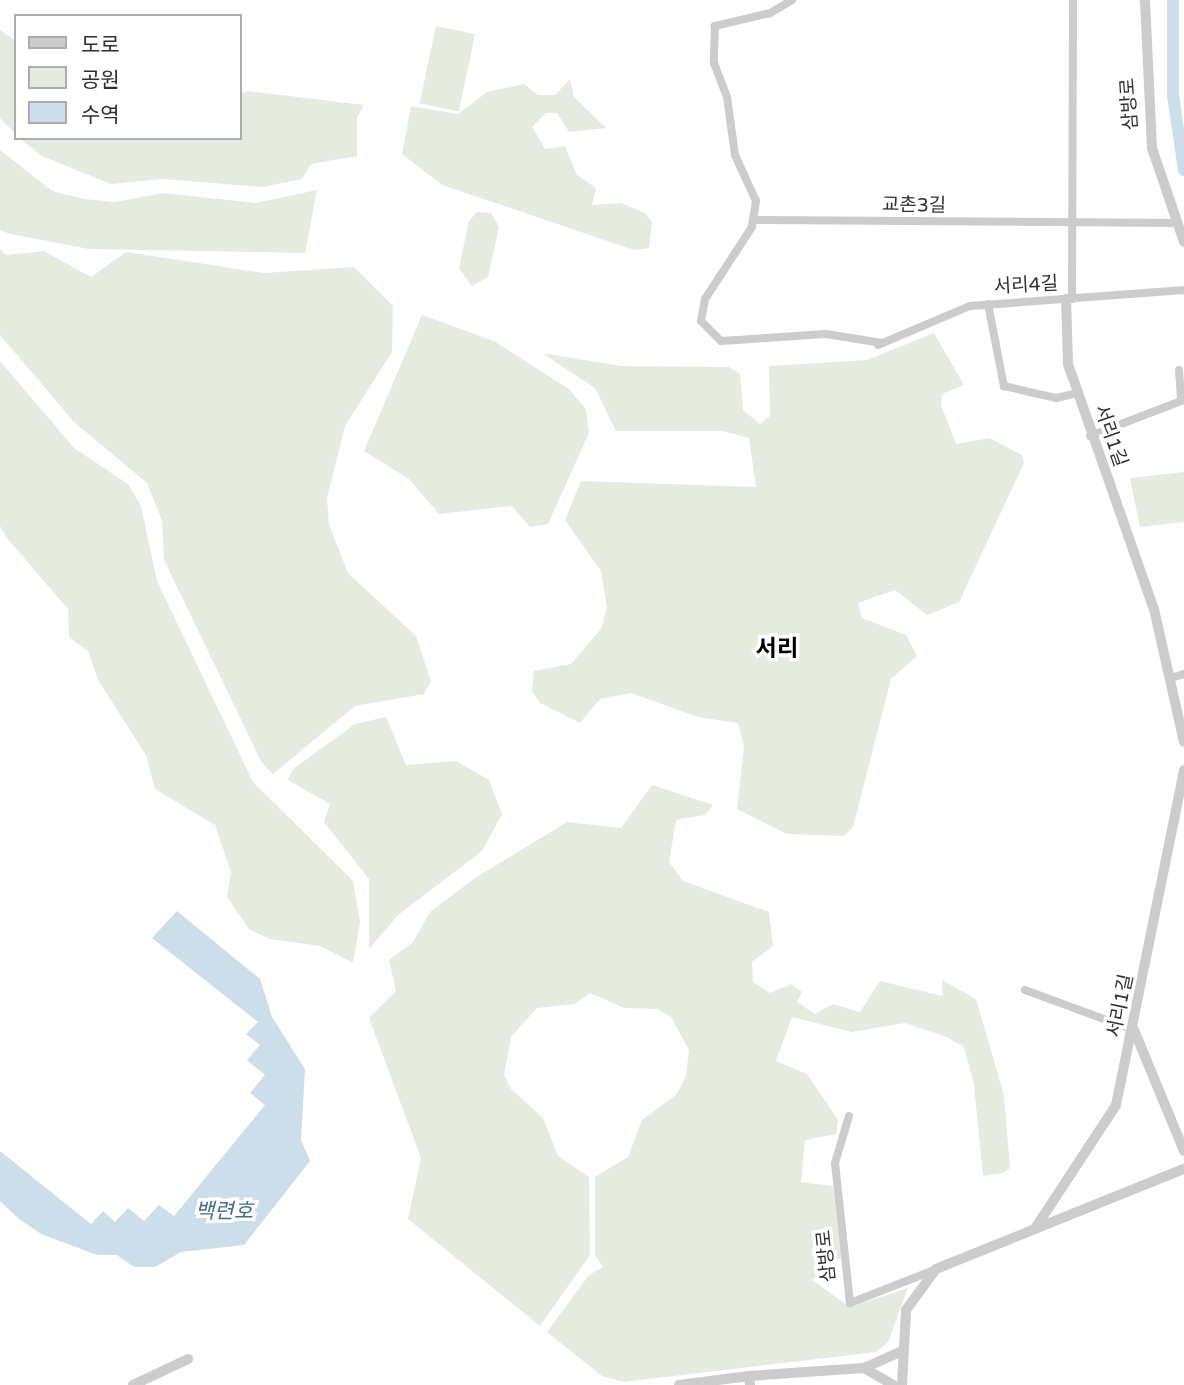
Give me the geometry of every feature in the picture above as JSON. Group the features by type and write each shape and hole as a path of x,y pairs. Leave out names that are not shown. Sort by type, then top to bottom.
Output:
{"street":[{"path":"755,220 757,201 735,155 727,97 714,63 715,26 770,13 792,0"},
{"name":"서리1길","path":"1073,0 1073,223 1066,345 1090,436 1154,609 1184,742"},
{"name":"삼방로","path":"1145,0 1152,148 1184,242"},
{"name":"교촌3길","path":"755,220 1073,223"},
{"name":"서리4길","path":"755,220 701,308 709,334 721,341 826,334 880,344 988,303 1184,290"},
{"path":"1073,223 1176,223"},
{"path":"988,303 1004,386 1056,398 1077,393"},
{"path":"1090,436 1183,400 1175,375"},
{"path":"1171,678 1184,674"},
{"name":"서리1길","path":"1036,1227 1108,1126 1134,1030 1181,813 1184,770"},
{"path":"1026,990 1134,1030 1184,1150"},
{"name":"삼방로","path":"849,1116 835,1163 850,1303 1184,1169"},
{"path":"902,1385 900,1352 906,1310 936,1269"},
{"path":"679,1385 864,1368 900,1352"},
{"path":"133,1385 188,1359"},
{"path":"864,1368 893,1385"}],"green space":[{"path":"436,26 475,34 459,112 420,103"},
{"path":"0,30 14,40 14,132 0,118"},
{"path":"570,79 574,97 606,128 569,132 557,113 546,113 532,127 545,149 565,146 577,175 596,188 592,205 621,203 645,213 652,222 649,248 634,250 442,185 402,154 411,106 458,114 487,92 524,84 538,95 555,95"},
{"path":"248,91 364,105 357,118 357,156 311,164 302,179 263,187 163,179 111,184 42,156 22,140 242,140 242,93"},
{"path":"0,150 52,191 84,199 115,202 163,193 256,203 317,190 305,253 89,249 10,234 0,230"},
{"path":"477,212 491,213 499,227 488,277 472,286 459,268 469,221"},
{"path":"0,249 6,255 44,251 91,277 126,252 264,273 354,267 393,306 392,352 345,426 327,498 329,525 348,573 416,636 431,681 424,694 355,706 273,774 262,763 164,560 162,521 147,483 74,422 0,335"},
{"path":"422,315 494,341 569,389 586,409 589,433 548,524 530,527 512,506 439,514 409,479 364,451"},
{"path":"934,333 964,385 942,394 941,405 956,444 989,438 1022,455 1024,463 959,602 927,615 895,590 858,603 862,618 906,635 917,656 891,679 853,827 844,836 787,834 737,809 744,746 738,723 698,717 631,693 600,699 580,723 540,703 532,691 534,671 571,664 601,629 607,607 601,571 565,520 581,481 756,487 749,438 723,431 616,431 595,388 542,353 621,366 729,367 740,374 743,410 760,424 770,416 769,366 867,360"},
{"path":"0,361 74,448 128,484 141,506 157,581 253,782 353,881 360,922 353,963 320,946 270,939 249,929 227,897 231,872 215,825 155,789 146,755 98,680 88,651 69,637 68,609 6,537 0,526"},
{"path":"1184,472 1184,522 1140,527 1130,478"},
{"path":"386,717 406,765 456,761 489,780 502,814 482,851 398,915 369,949 369,879 324,822 330,804 288,780 293,769 355,724"},
{"path":"652,785 713,805 705,815 676,820 669,862 683,881 769,912 773,946 752,962 753,982 770,993 791,984 802,992 797,1002 815,1014 833,1004 860,1012 880,981 943,996 942,980 976,999 1004,1095 1010,1168 1003,1173 983,1176 974,1085 964,1047 947,1037 905,1023 852,1032 792,1017 776,1061 807,1074 838,1120 836,1134 805,1140 801,1182 833,1186 841,1257 812,1280 850,1307 908,1288 888,1342 876,1352 624,1382 602,1376 547,1332 589,1275 603,1267 595,1255 595,1177 628,1157 642,1120 677,1094 686,1076 689,1050 671,1017 657,1009 624,1008 590,993 575,1004 537,1008 511,1037 504,1075 511,1089 543,1118 558,1156 589,1177 590,1255 540,1326 408,1219 421,1158 369,1018 396,991 389,960 413,942 430,912 475,878 567,822 621,828"}],"water":[{"name":"백련호","path":"177,911 260,979 272,1017 305,1069 301,1140 310,1161 244,1245 181,1252 155,1267 134,1267 117,1255 97,1255 41,1234 19,1219 0,1201 0,1151 91,1224 103,1211 115,1222 128,1208 144,1221 159,1205 174,1216 265,1105 250,1093 265,1075 247,1060 260,1045 246,1034 258,1022 152,938"}],"waterway":[{"path":"1173,0 1173,95 1184,170"}],"district":[{"name":"서리","path":"777,649"}]}
